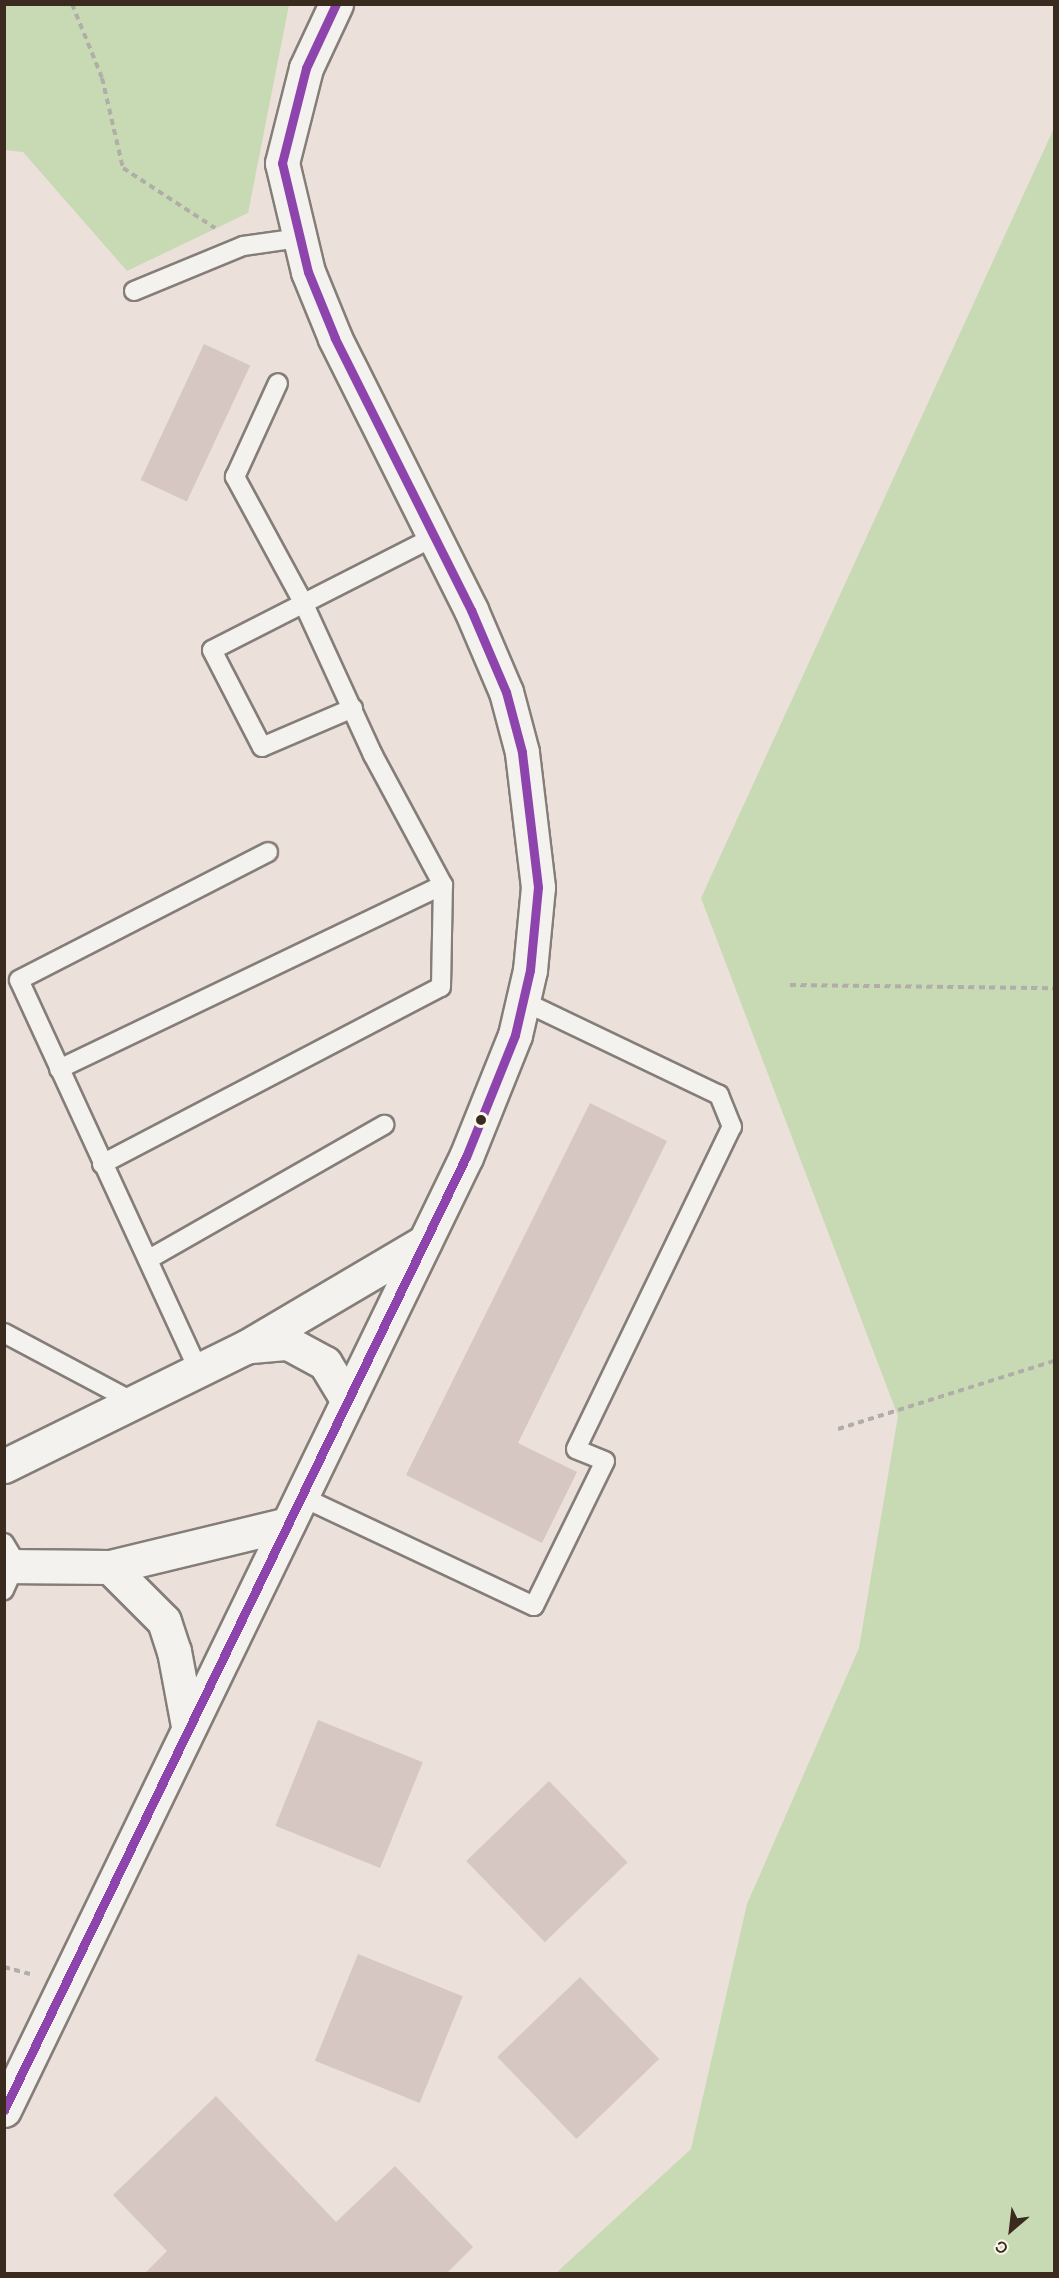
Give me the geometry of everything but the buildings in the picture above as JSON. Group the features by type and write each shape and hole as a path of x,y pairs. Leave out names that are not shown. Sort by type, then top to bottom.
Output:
{"street":[{"path":"4,2110 466,1157 515,1035 530,970 538,887 522,752 506,692 434,537 335,338 308,272 282,163 306,68 336,4"},
{"path":"4,1466 132,1401 246,1347 424,1242"},
{"path":"246,1347 288,1343 325,1364 348,1401"},
{"path":"7,1565 110,1567 295,1511"},
{"path":"110,1567 164,1622 174,1650 189,1726"}],"lane":[{"path":"134,291 243,246 300,238"},
{"path":"102,1164 441,987 443,885 374,755 304,604 235,477 278,383"},
{"path":"353,708 262,747 212,650 434,537"},
{"path":"198,1369 19,980 268,852"},
{"path":"59,1069 443,885"},
{"path":"295,1511 534,1606 605,1461 576,1449 732,1126 719,1095 523,1001"},
{"path":"149,1259 384,1125"},
{"path":"4,1333 132,1401"}],"path":[{"path":"72,4 102,78 123,168 243,246"},
{"path":"790,985 1054,988"},
{"path":"838,1430 1054,1361"}],"green space":[{"path":"4,5 289,5 248,213 127,271 23,152 5,150"},
{"path":"1054,128 1054,2273 556,2273 691,2149 747,1904 859,1648 898,1416 701,898"}],"transit line":[{"path":"4,2110 466,1157 515,1035 530,970 538,887 522,752 506,692 471,610 335,338 308,272 282,163 306,68 336,4"}]}
